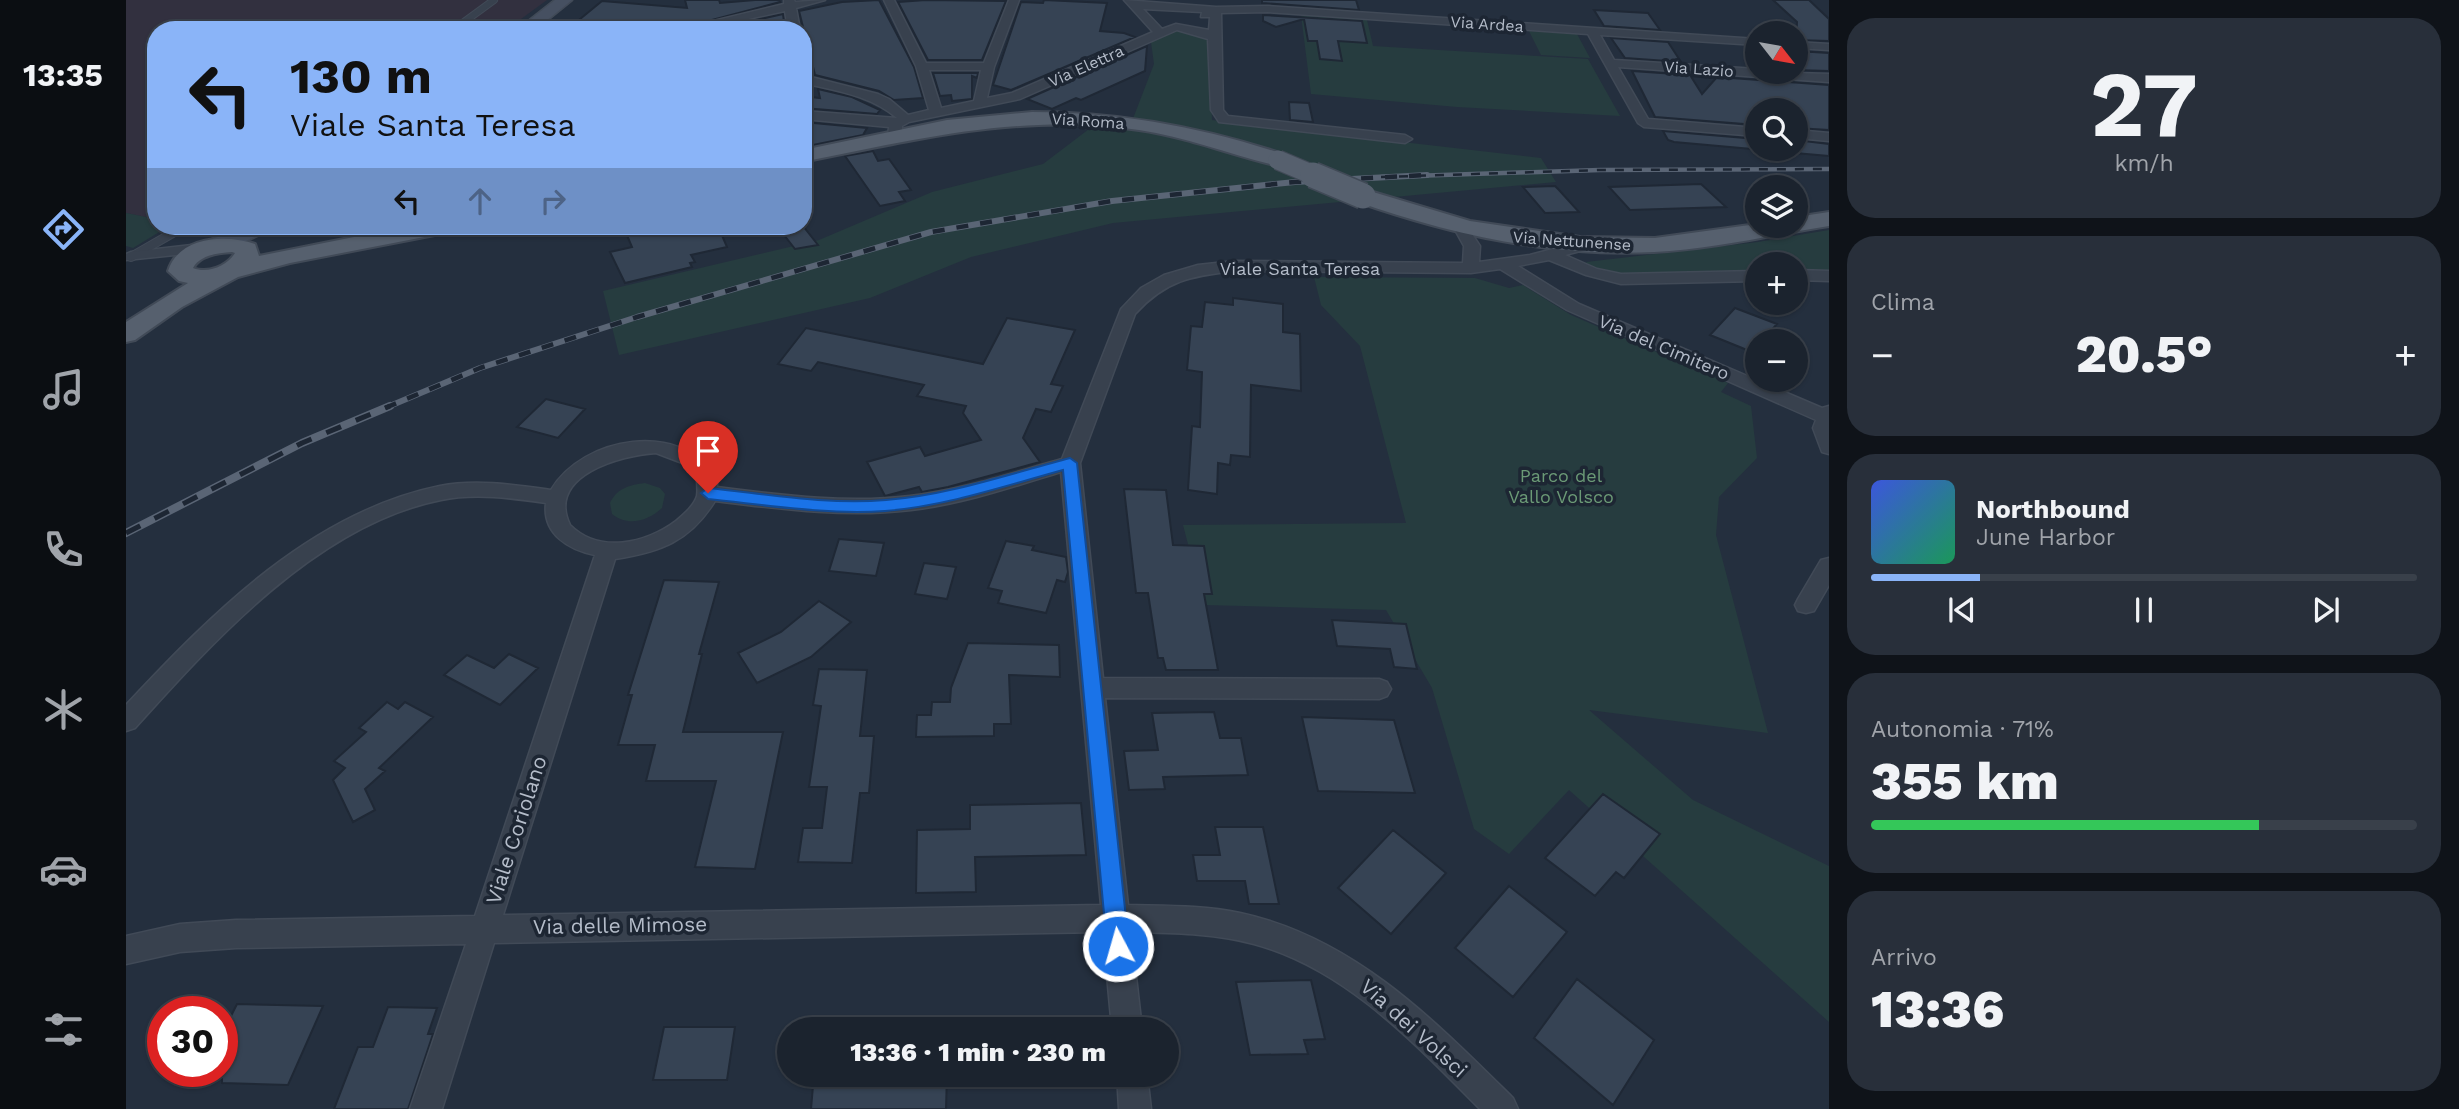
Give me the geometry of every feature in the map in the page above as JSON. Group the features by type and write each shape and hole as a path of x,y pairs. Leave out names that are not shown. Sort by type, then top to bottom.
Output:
{"main road":[{"path":"536,21 565,0"},
{"name":"Via Roma","path":"812,153 899,127 936,128 984,121 1074,118 1177,131 1225,142 1278,160 1363,196"},
{"name":"Via Nettunense","path":"1363,196 1461,228 1587,245 1658,244 1745,232"},
{"path":"1808,222 1829,219"},
{"path":"134,328 185,260 242,235"},
{"path":"134,328 243,263 247,250 257,235"},
{"path":"180,270 192,278 202,278 302,253 397,235"},
{"path":"212,247 234,245 247,250 302,253"}],"street":[{"path":"717,21 790,3 820,0"},
{"path":"889,0 922,66 935,110"},
{"path":"980,103 988,67 1014,0"},
{"path":"1131,2 1160,33"},
{"name":"Via Ardea","path":"1131,2 1216,10 1276,9 1745,41"},
{"path":"790,3 793,21"},
{"path":"1216,10 1214,37 1217,110 1224,119 1405,139"},
{"name":"Via Elettra","path":"899,127 935,110 1010,97 1216,10"},
{"path":"1176,27 1201,31 1214,37"},
{"path":"1592,31 1644,123 1745,131"},
{"path":"1808,46 1829,47"},
{"name":"Via Lazio","path":"1610,63 1829,78"},
{"path":"922,66 988,67"},
{"path":"812,81 879,99 899,127"},
{"path":"812,116 899,127"},
{"path":"1808,135 1829,137"},
{"path":"1461,228 1472,246 1471,268"},
{"name":"Viale Santa Teresa","path":"1070,463 1127,312 1140,296 1161,282 1198,270 1226,266 1471,268 1505,265 1587,245"},
{"path":"128,257 212,247"},
{"path":"1551,255 1592,272 1620,279 1745,276"},
{"path":"128,257 180,270"},
{"name":"Via del Cimitero","path":"1505,265 1573,307 1828,415"},
{"path":"1808,275 1829,276"},
{"path":"1828,415 1822,428 1829,448"},
{"path":"658,447 680,452 697,462 707,476 708,493 701,511 684,528 662,541 635,549 607,551 587,547 559,527 555,513 557,498 567,481 585,465 608,454 633,448 658,447"},
{"path":"708,493 812,505 884,505 940,498 1070,463 1126,1017"},
{"path":"126,721 183,661 260,590 303,556 367,519 420,497 455,491 506,491 557,498"},
{"name":"Viale Coriolano","path":"426,1109 607,551"},
{"path":"1806,605 1829,566"},
{"path":"1092,688 1379,689"},
{"name":"Via delle Mimose","path":"126,950 180,938 236,934 1115,918"},
{"name":"Via dei Volsci","path":"1115,918 1239,927 1283,939 1316,953 1349,972 1396,1006 1502,1109"},
{"path":"1133,1087 1135,1109"}],"lane":[{"path":"465,21 494,0"},
{"path":"128,257 168,235"}],"shaded area":[{"path":"126,0 547,0 518,21 147,21 147,217 126,213"}],"green space":[{"path":"1301,15 1367,20 1373,46 1588,59 1620,116 1457,107 1311,94"},
{"path":"1176,30 1209,38 1212,120 1541,158 1556,182 1113,223 971,257 870,298 619,355 603,291 819,240 932,192 1043,164 1093,126 1129,129 1154,64 1151,42"},
{"path":"1529,31 1577,34 1590,58 1541,55"},
{"path":"126,213 147,217 147,235 154,235 133,248 126,246"},
{"path":"1829,230 1829,272 1808,272 1808,252 1745,252 1745,271 1636,276 1590,267 1586,262 1782,238 1808,238 1808,234"},
{"name":"Parco del Vallo Volsco","path":"1314,277 1475,278 1509,288 1523,285 1571,315 1728,383 1721,392 1751,406 1757,458 1719,497 1716,535 1768,733 1589,710 1693,800 1829,866 1829,1022 1569,790 1509,854 1474,829 1432,688 1386,610 1204,605 1183,525 1406,523 1360,346 1321,305"},
{"path":"645,483 660,488 665,494 662,508 638,521 625,520 612,514 610,503 616,494 629,486"}],"building":[{"path":"685,0 719,0 720,3 755,0 780,2 708,21 578,21 602,1 687,8"},
{"path":"879,0 914,67 923,98 894,100 879,91 815,75 812,63 812,21 802,21 799,11 842,2"},
{"path":"1044,0 1107,3 1100,31 1135,37 1011,90 993,85 1021,2 1043,3"},
{"path":"1262,0 1356,0 1359,10 1262,3"},
{"path":"1773,0 1809,0 1829,19 1829,41 1808,40 1808,21 1796,21"},
{"path":"1006,1 982,60 928,60 898,2"},
{"path":"1594,10 1648,13 1660,30 1604,26"},
{"path":"783,14 784,21 752,21"},
{"path":"1263,15 1362,21 1367,43 1338,41 1342,61 1320,59 1317,41 1308,41 1304,19 1276,27 1263,21"},
{"path":"1611,38 1668,42 1681,62 1625,58"},
{"path":"1147,46 1145,71 1081,100 1076,98 1052,109 1027,99"},
{"path":"1808,52 1829,53 1829,71 1808,70"},
{"path":"1632,71 1690,75 1702,94 1717,77 1745,79 1745,84 1829,85 1829,130 1808,129 1808,98 1745,98 1745,124 1655,117"},
{"path":"933,73 978,73 977,78 972,76 972,99 952,101 951,95 940,96"},
{"path":"818,89 852,97 880,110 877,114 812,109 812,97 820,98"},
{"path":"1289,102 1309,103 1313,122 1290,120"},
{"path":"812,123 867,128 863,135 812,145"},
{"path":"1663,131 1745,138 1745,148 1674,142 1668,140"},
{"path":"1808,141 1829,144 1829,156 1808,154"},
{"path":"873,151 878,161 889,159 911,190 899,192 905,201 880,206 845,156"},
{"path":"1701,184 1726,207 1630,210 1609,187"},
{"path":"1555,186 1579,212 1545,213 1523,187"},
{"path":"627,235 722,235 727,247 691,255 695,262 690,263 692,267 625,283 610,252 632,247"},
{"path":"784,235 810,235 818,245 795,249"},
{"path":"1233,298 1283,304 1283,332 1300,334 1301,391 1251,385 1250,457 1231,455 1230,465 1218,463 1217,494 1188,490 1192,426 1200,427 1202,372 1187,370 1191,326 1202,327 1205,302 1233,305"},
{"path":"1735,308 1745,312 1745,315 1753,315 1777,324 1773,329 1745,329 1745,349 1710,335"},
{"path":"1007,318 1075,330 1051,384 1063,386 1051,412 1036,409 1023,438 1040,462 948,487 922,492 919,487 885,496 867,462 920,447 925,456 981,440 963,413 966,406 917,396 924,385 818,362 811,371 778,364 806,328 983,364"},
{"path":"546,399 585,409 558,438 517,427"},
{"path":"1124,489 1166,490 1173,545 1204,546 1212,594 1204,594 1218,670 1166,670 1163,658 1158,658 1148,593 1136,593"},
{"path":"839,539 884,543 876,576 829,571"},
{"path":"1006,541 1034,546 1032,550 1066,557 1068,572 1065,582 1057,580 1046,613 998,603 1002,591 988,588"},
{"path":"924,563 956,567 947,599 915,594"},
{"path":"664,580 719,582 699,654 702,654 683,732 783,732 755,869 695,867 716,781 646,781 655,745 618,745 632,695 628,695"},
{"path":"819,601 851,622 811,657 757,683 738,653 781,632"},
{"path":"1332,620 1406,624 1417,669 1394,667 1390,649 1337,646"},
{"path":"968,643 1059,645 1060,677 1009,675 1011,724 994,724 994,736 916,737 917,715 931,715 932,702 950,702 951,688"},
{"path":"509,654 538,668 500,705 444,675 467,655 494,668"},
{"path":"819,669 867,670 860,736 874,736 869,793 860,793 852,863 798,862 803,828 822,828 827,787 809,787 821,706 813,705"},
{"path":"387,702 398,709 405,702 433,717 379,768 385,771 365,789 375,810 353,822 333,780 345,768 334,761 366,732 359,728"},
{"path":"1214,712 1220,738 1241,738 1248,775 1163,777 1165,789 1129,790 1124,751 1158,750 1152,713"},
{"path":"1302,717 1394,720 1415,793 1318,791"},
{"path":"1603,794 1660,834 1624,878 1616,872 1595,896 1545,858"},
{"path":"1081,803 1086,855 975,857 976,892 916,893 917,830 970,829 970,805"},
{"path":"1215,827 1263,827 1279,904 1249,904 1245,881 1197,881 1193,855 1220,855"},
{"path":"1393,830 1446,873 1391,934 1338,888"},
{"path":"1509,886 1567,932 1513,997 1455,948"},
{"path":"1577,979 1654,1040 1613,1105 1534,1038"},
{"path":"1311,980 1325,1039 1304,1040 1308,1054 1250,1055 1236,982"},
{"path":"238,1004 323,1006 288,1085 238,1083"},
{"path":"388,1007 437,1008 428,1034 433,1034 408,1109 334,1109 358,1047 373,1047"},
{"path":"664,1027 735,1027 727,1080 653,1080"},
{"path":"813,1087 947,1087 946,1109 811,1109"}],"railway":[{"path":"1402,176 1600,170 1829,169"},
{"path":"1402,176 1427,175"},
{"path":"385,408 480,368 637,317 931,232 1112,201 1295,182 1402,176"},
{"path":"1381,177 1402,176"},
{"path":"126,533 302,443 390,406"}],"route":[{"path":"708,493 812,505 910,503 968,492 1070,463 1118,946"}]}
